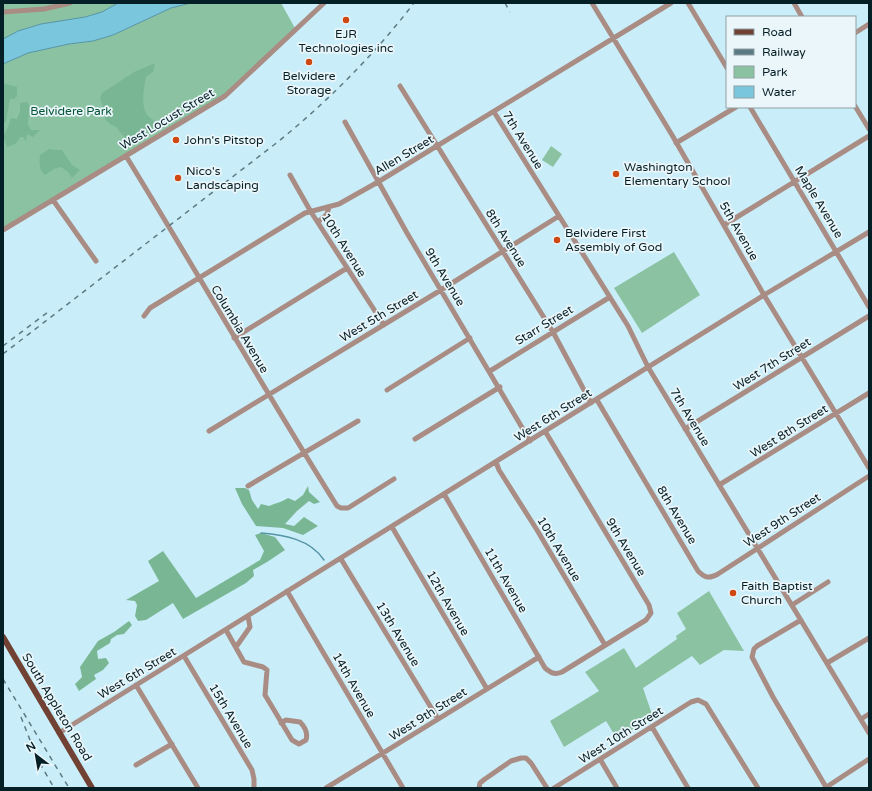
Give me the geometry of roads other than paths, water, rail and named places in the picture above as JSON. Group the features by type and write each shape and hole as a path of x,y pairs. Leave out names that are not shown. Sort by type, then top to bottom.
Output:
{"main road":[{"name":"South Appleton Road","path":"3,637 92,788"}],"street":[{"path":"3,12 44,9 70,3"},
{"name":"West Locust Street","path":"3,230 225,96 324,3"},
{"name":"5th Avenue","path":"592,3 676,143 764,295 869,468"},
{"name":"Allen Street","path":"144,316 150,308 305,213 329,207 348,200 671,3"},
{"path":"794,3 801,16"},
{"path":"690,4 726,66"},
{"path":"856,32 869,24"},
{"name":"8th Avenue","path":"400,86 553,332 591,403"},
{"path":"676,143 734,108"},
{"name":"Maple Avenue","path":"751,108 869,307"},
{"path":"856,108 869,129"},
{"name":"7th Avenue","path":"494,112 628,326 648,367 869,733"},
{"name":"9th Avenue","path":"345,122 378,182 530,440"},
{"path":"724,225 869,136"},
{"name":"Columbia Avenue","path":"126,156 169,226 234,338 337,506 341,508 348,508 394,479"},
{"name":"10th Avenue","path":"290,175 311,212 384,325"},
{"path":"53,200 96,261"},
{"path":"318,222 327,214 329,207"},
{"name":"West 5th Street","path":"209,431 269,396 559,216"},
{"name":"West 6th Street","path":"59,733 764,295 869,232"},
{"path":"234,338 347,268"},
{"name":"Starr Street","path":"490,371 610,297"},
{"name":"West 7th Street","path":"685,429 869,316"},
{"path":"387,390 470,338"},
{"path":"415,439 500,387"},
{"name":"West 8th Street","path":"719,486 869,393"},
{"name":"8th Avenue","path":"596,400 698,571 705,577"},
{"path":"248,486 358,421"},
{"name":"9th Avenue","path":"545,431 649,605 650,612 646,620 604,645"},
{"name":"10th Avenue","path":"496,462 499,470 537,530 604,645"},
{"name":"West 9th Street","path":"705,577 709,578 718,574 757,547 869,476"},
{"name":"11th Avenue","path":"444,494 545,668 552,673 562,672 604,645"},
{"name":"12th Avenue","path":"392,527 487,689"},
{"name":"13th Avenue","path":"341,559 438,719"},
{"path":"792,605 828,582"},
{"name":"14th Avenue","path":"287,591 404,788"},
{"path":"236,647 250,627 248,616"},
{"path":"801,620 757,646 754,649 752,657 773,697 826,788 869,759"},
{"path":"226,630 244,662 263,667 267,670 265,695 281,723 294,742 299,744 306,740 306,730 300,722 286,720 281,723"},
{"path":"828,663 869,638"},
{"name":"15th Avenue","path":"184,656 252,770 254,788"},
{"name":"West 9th Street","path":"326,788 540,657"},
{"path":"136,685 198,788"},
{"name":"West 10th Street","path":"554,788 691,702 698,700 706,704 758,788"},
{"path":"861,719 869,714"},
{"path":"652,727 688,788"},
{"path":"136,765 172,744"},
{"path":"479,788 482,781 511,761 518,758 526,758 531,763 547,788"},
{"path":"600,759 617,788"}],"water":[{"path":"118,3 191,3 171,8 113,35 93,41 69,44 28,53 3,64 3,39 18,31 41,24 85,17 102,12"}],"waterway":[{"path":"261,533 296,539 311,547 324,560"}],"railway":[{"path":"3,354 298,125 367,59 414,3"},
{"path":"505,3 510,12"},
{"path":"3,346 48,312"},
{"path":"3,679 69,788"},
{"path":"21,717 37,758 54,788"}],"place":[{"name":"EJR Technologies inc","path":"346,20"},
{"name":"Belvidere Storage","path":"309,62"},
{"name":"John's Pitstop","path":"176,140"},
{"name":"Washington Elementary School","path":"616,174"},
{"name":"Nico's Landscaping","path":"178,178"},
{"name":"Belvidere First Assembly of God","path":"557,240"},
{"name":"Faith Baptist Church","path":"733,593"}],"park label":[{"name":"Belvidere Park","path":"71,111"}]}
